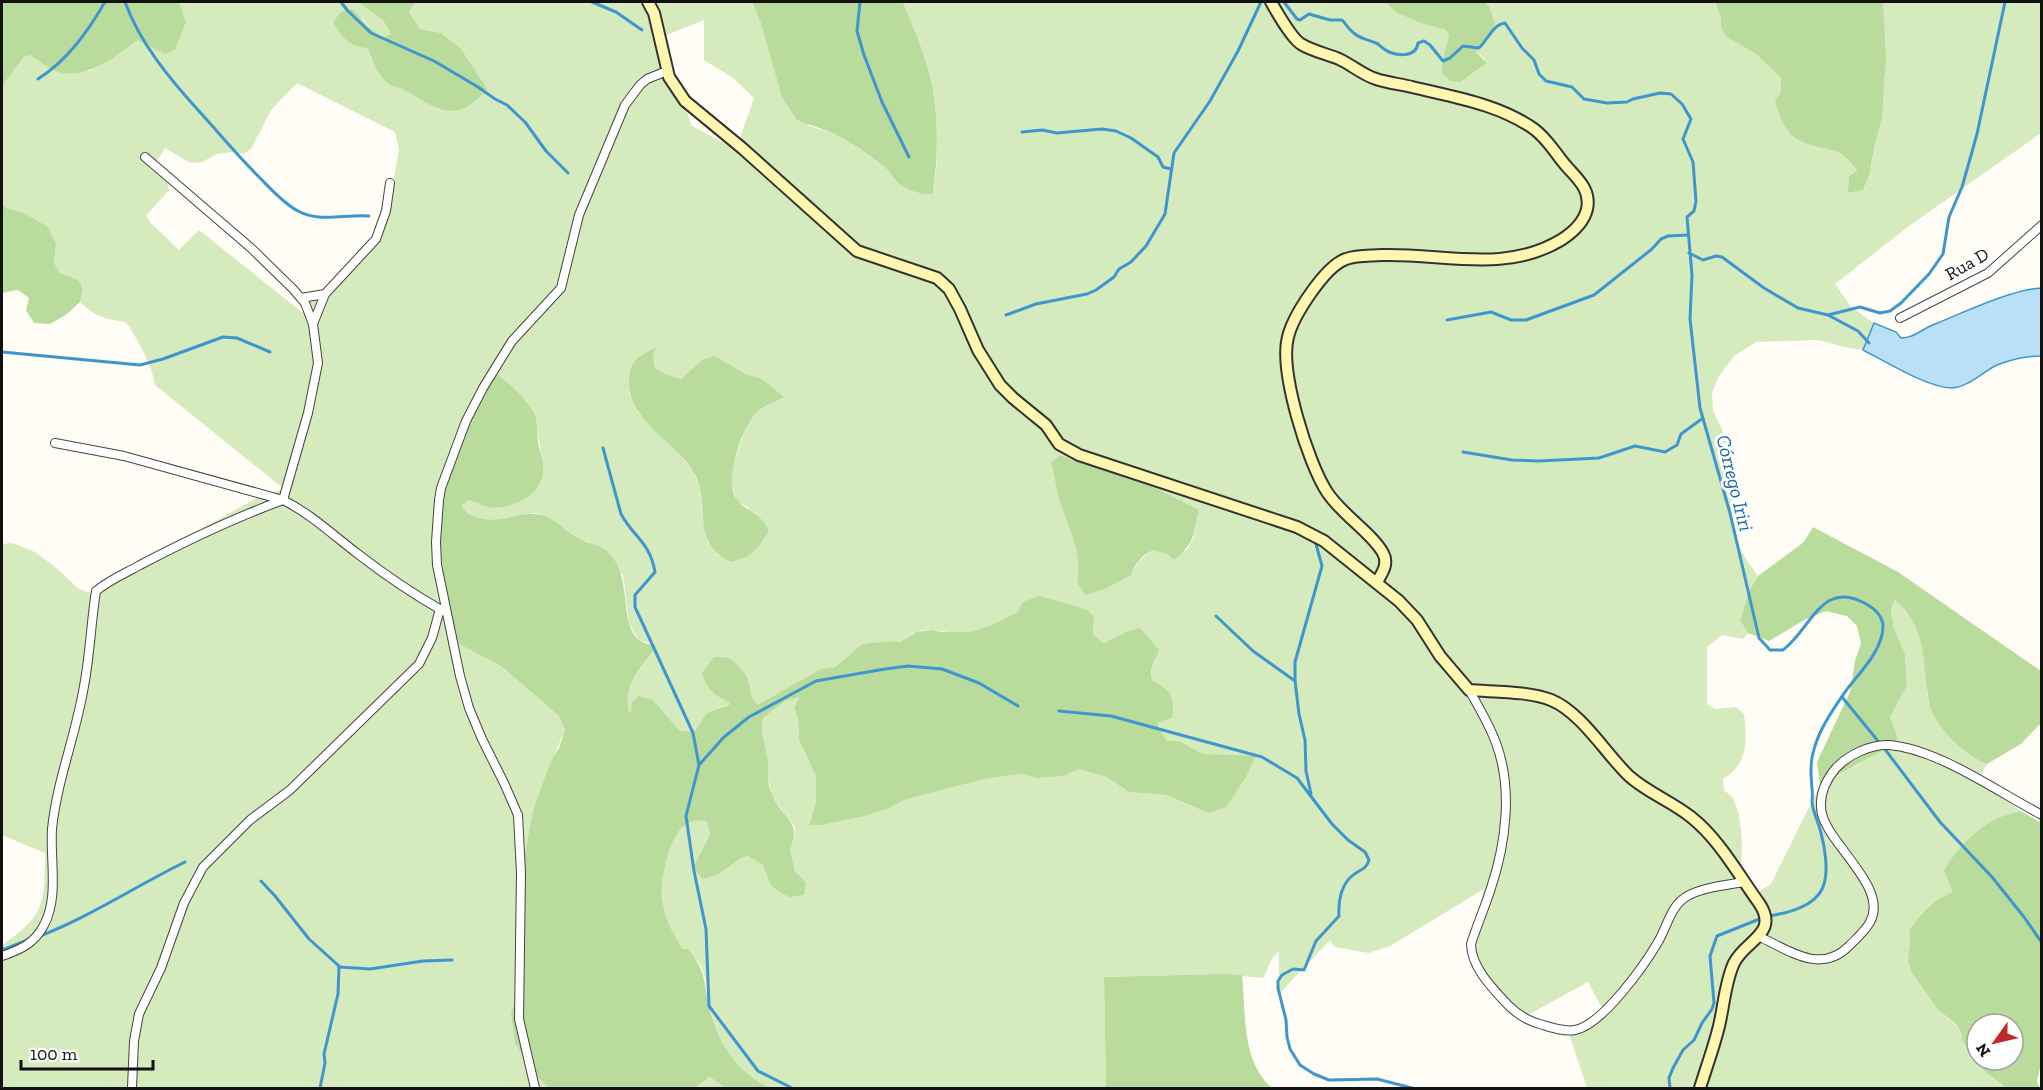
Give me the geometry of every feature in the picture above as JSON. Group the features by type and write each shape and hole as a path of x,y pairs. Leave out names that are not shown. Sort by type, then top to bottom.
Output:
{"street":[{"path":"648,2 654,13 669,77 685,101 742,148 857,251 937,278 949,289 978,350 1000,385 1046,425 1059,444 1079,455 1297,527 1324,541 1377,582 1417,620 1440,656 1469,690 1497,744 1506,792 1504,824 1491,887 1471,944 1471,951 1479,970 1521,1016 1535,1023 1574,1031 1596,1020 1615,1000 1657,944 1679,902 1696,892 1744,882"},
{"path":"1271,2 1299,43 1343,61 1378,80 1493,108 1515,117 1547,140 1581,181 1586,192 1587,211 1576,228 1548,247 1489,261 1398,255 1355,256 1343,260 1333,266 1324,277 1294,321 1286,349 1289,377 1304,440 1327,492 1347,517 1383,554 1385,568 1377,582"},
{"path":"535,1089 519,1019 521,873 518,815 469,708 460,676 444,611 437,565 437,517 441,488 465,422 483,388 512,341 561,288 583,206 625,105 647,79 667,71"},
{"path":"146,157 251,248 301,298 313,324 318,363 308,413 283,500"},
{"path":"313,324 325,294 376,239 386,212 390,183"},
{"name":"Rua D","path":"1900,318 1988,273 2042,225"},
{"path":"301,298 325,294"},
{"path":"55,443 124,456 283,500 302,510 358,555 413,594 444,611"},
{"path":"2,956 22,949 37,935 45,924 49,911 52,831 62,771 84,688 96,591 140,565 252,511 283,500"},
{"path":"132,1089 134,1041 139,1014 160,968 184,903 203,867 250,820 290,790 419,664 444,611"},
{"path":"1469,690 1548,698 1558,703 1578,720 1640,786 1693,818 1709,835 1766,916 1761,932 1735,960 1731,970 1719,1028 1700,1089"},
{"path":"1761,932 1814,960 1825,960 1845,950 1870,922 1874,910 1867,883 1829,831 1822,813 1821,796 1824,784 1842,761 1855,753 1887,745 1919,752 1952,766 2042,816"}],"green space":[{"path":"2,2 179,2 186,22 175,50 165,54 138,40 101,65 80,73 69,74 54,71 30,55 24,57 2,86"},
{"path":"179,2 357,2 383,20 391,34 385,37 375,34 361,16 371,59 390,84 403,88 440,110 441,33 420,29 409,10 415,2 752,2 809,126 835,134 859,148 885,167 898,183 923,194 933,194 937,153 933,92 926,60 903,2 1385,2 1397,13 1420,23 1446,30 1449,36 1442,61 1461,82 1481,68 1485,59 1476,52 1486,40 1489,6 1484,2 1715,2 1721,18 1721,27 1726,35 1756,54 1782,78 1781,93 1799,141 1830,149 1850,159 1857,171 1849,176 1849,193 1864,189 1872,162 1885,79 1883,2 2041,2 2041,133 1909,226 1835,284 1851,307 1874,323 1863,350 1819,340 1756,342 1734,356 1719,376 1712,392 1713,411 1721,427 1741,485 1733,504 1732,526 1738,544 1758,576 1749,591 1740,619 1748,633 1743,639 1722,635 1707,647 1707,704 1715,709 1736,707 1744,714 1746,742 1742,758 1738,766 1723,779 1724,790 1733,798 1739,815 1742,841 1741,874 1754,895 1771,884 1820,785 1856,766 1898,738 1890,717 1907,686 1905,654 1894,629 1891,609 1895,600 1912,619 1917,629 1924,659 1928,701 1939,723 1953,740 1987,764 1979,781 2021,811 1999,818 1945,871 1954,892 1927,907 1909,932 1908,960 1911,971 1937,1009 1961,1032 1965,1045 1965,1072 1986,1072 2006,1088 1587,1088 1569,1034 1604,1012 1588,982 1522,1018 1473,965 1471,940 1484,889 1390,946 1369,953 1335,947 1330,940 1279,994 1279,951 1273,957 1263,978 1219,974 1104,977 1106,1088 771,1088 759,1082 739,1065 724,1044 713,1020 704,973 699,963 681,948 668,923 662,887 664,866 672,842 686,824 696,821 707,822 710,834 700,853 719,874 741,858 748,856 763,865 766,871 798,874 795,871 790,849 794,841 795,827 771,795 762,726 763,718 785,701 799,696 794,708 798,718 799,740 816,776 816,802 809,825 823,825 865,816 907,799 985,779 1022,774 1037,778 1064,776 1079,769 1106,777 1129,792 1166,795 1194,807 1226,807 1234,794 1218,755 1203,754 1179,741 1167,741 1160,730 1151,670 1156,660 1128,631 1104,643 1093,635 1094,616 1086,609 1040,596 1007,618 980,630 965,633 921,631 900,642 862,644 835,667 821,669 758,706 752,697 747,676 728,658 722,699 730,704 716,709 693,732 679,730 653,700 633,708 631,712 627,711 627,700 632,683 657,646 639,640 629,623 623,575 590,542 582,541 551,519 536,513 496,522 472,516 462,506 468,500 491,508 516,504 543,465 534,413 513,390 433,527 433,562 459,644 501,666 559,716 565,730 533,810 524,858 522,952 524,976 520,988 537,1077 549,1088 2,1088 2,945 27,925 40,906 43,896 45,853 2,835 2,544 12,543 35,552 79,589 94,594 154,555 257,498 284,489 155,385 144,353 126,322 101,316 80,302 83,290 60,273 54,263 56,244 19,211 6,208 2,203 2,86 24,57 30,55 43,64 90,71 138,40 175,49 186,22","holes":["704,20 704,60 733,78 754,98 736,149 692,126 681,98 663,69 664,36","297,83 395,132 399,149 387,219 366,248 311,301 303,313 199,230 179,250 146,216 169,190 165,175 156,162 165,148 190,163 202,162 217,154 231,152 243,154 251,149 271,110","656,349 653,357 655,368 665,374 681,379 702,360 730,366 762,379 783,397 757,411 747,425 733,464 731,481 737,501 749,508 719,556 708,543 703,524 700,487 693,471 675,449 638,413 629,392","1061,455 1198,512 1193,539 1187,550 1167,554 1153,550 1140,561 1131,575 1077,583 1077,550 1059,499 1051,462"]},
{"path":"357,2 415,2 409,11 420,29 441,33 461,49 487,89 467,107 449,111 439,109 389,84 376,68 368,48 356,46 347,41 333,22 341,12 352,9 379,35 385,37 391,34 383,20"},
{"path":"752,2 903,2 926,60 934,94 937,137 933,194 910,190 898,183 885,167 859,148 835,134 797,120 782,97 761,23"},
{"path":"1385,2 1484,2 1489,6 1495,23 1476,52 1487,63 1461,82 1450,81 1442,72 1442,61 1449,36 1446,30 1420,23 1397,13"},
{"path":"1715,2 1883,2 1886,59 1882,118 1869,176 1863,190 1848,193 1849,176 1857,171 1845,156 1800,141 1787,129 1775,101 1781,93 1781,78 1756,54 1726,36 1721,27 1721,18"},
{"path":"2,203 6,208 19,211 47,226 56,244 54,263 60,273 79,281 83,290 80,302 67,314 50,324 34,323 26,310 29,298 18,290 2,293"},
{"path":"656,348 653,357 655,368 665,374 681,379 702,360 714,356 746,374 762,379 784,397 765,406 755,414 744,432 735,457 732,483 734,494 739,502 759,517 769,530 758,547 745,557 731,562 709,543 703,521 699,483 693,471 635,407 630,394 631,367 636,359"},
{"path":"498,375 521,396 535,415 543,475 535,491 512,505 491,508 468,500 462,506 470,514 488,520 527,514 541,515 553,520 576,537 599,546 611,555 618,566 622,580 628,620 632,631 639,640 657,646 635,676 629,691 628,711 631,712 632,702 639,696 653,700 679,730 693,732 709,713 730,704 712,691 704,679 702,673 714,657 728,658 740,667 747,676 752,697 758,705 821,669 835,667 862,644 900,642 916,632 933,630 970,632 990,626 1018,612 1022,603 1040,596 1086,609 1094,616 1093,635 1104,643 1128,631 1140,628 1159,650 1151,670 1152,680 1164,688 1172,699 1172,718 1158,722 1167,741 1179,741 1203,754 1256,756 1246,777 1226,807 1209,813 1166,795 1129,792 1106,777 1079,769 1064,776 1037,778 1022,774 985,779 907,799 865,816 823,825 809,825 816,802 816,776 799,740 798,718 794,708 799,697 785,701 763,718 762,730 770,789 792,825 794,839 790,849 795,871 806,883 804,895 789,897 777,890 771,885 763,865 748,856 741,858 719,874 703,879 693,868 710,834 707,822 696,821 686,824 673,841 665,865 662,890 670,926 682,949 688,949 702,972 714,1023 725,1046 749,1075 771,1088 725,1088 710,1077 695,1088 549,1088 537,1077 515,1043 511,1013 524,976 522,952 524,858 533,810 565,730 559,716 501,666 459,644 450,628 433,562 433,527 448,471 487,379"},
{"path":"1061,455 1074,461 1124,472 1199,510 1193,537 1187,548 1174,560 1167,554 1153,550 1143,556 1131,575 1105,589 1085,595 1077,582 1076,550 1058,494 1051,462"},
{"path":"1813,527 1898,572 2041,671 2041,723 2021,744 1987,764 1961,748 1934,716 1929,702 1923,651 1917,630 1905,610 1895,600 1891,609 1894,629 1905,654 1907,686 1890,717 1898,738 1885,749 1820,785 1817,762 1850,692 1855,661 1861,643 1857,626 1847,616 1826,611 1806,619 1769,641 1748,633 1740,620 1749,591 1758,576 1804,542"},
{"path":"2021,811 2041,823 2042,1059 2037,1082 2040,1088 2006,1088 1986,1072 2025,1072 2025,1012 1965,1012 1965,1045 1956,1024 1937,1009 1911,971 1908,960 1909,931 1932,903 1953,892 1944,871 1954,855 1967,840 1998,818"},
{"path":"1242,975 1250,1050 1262,1077 1272,1088 1106,1088 1104,977"},
{"path":"710,1077 725,1088 696,1088"}],"water":[{"path":"2041,288 2041,356 1997,365 1964,385 1952,388 1931,384 1863,350 1874,323 1896,332 1901,338 1906,338 1988,302"}],"waterway":[{"path":"38,79 68,54 92,24 105,2"},
{"path":"125,2 147,46 166,73 236,153 283,200 298,211 315,217 369,216"},
{"path":"341,2 371,33 434,61 507,105 525,122 546,151 568,173"},
{"path":"592,2 616,12 642,30"},
{"path":"860,2 857,31 864,55 882,102 909,157"},
{"path":"1006,315 1036,304 1087,294 1096,290 1114,277 1119,269 1131,262 1146,246 1165,214 1174,153 1210,101 1238,51 1261,2"},
{"name":"Córrego Iriri","path":"1284,2 1297,19 1300,20 1309,14 1330,20 1342,20 1357,36 1377,43 1393,53 1409,54 1413,52 1418,43 1424,41 1443,61 1463,46 1479,48 1493,30 1505,23 1522,48 1534,60 1539,74 1546,81 1572,87 1584,99 1607,103 1627,102 1660,93 1671,94 1682,104 1691,119 1683,139 1693,162 1696,201 1694,211 1687,217 1692,275 1690,319 1700,408 1730,513 1759,638 1770,650 1783,650 1819,609 1839,597 1852,598 1871,607 1883,623 1879,644 1863,670 1830,714 1818,737 1813,753 1811,762 1812,802 1826,860 1823,887 1814,900 1800,908 1769,916"},
{"path":"1828,315 1860,307 1880,313 1890,311 1929,274 1943,254 1949,217 1962,187 1977,134 2005,2"},
{"path":"1022,132 1042,130 1057,133 1102,129 1116,131 1131,138 1158,157 1163,167 1171,169"},
{"path":"1447,320 1491,312 1511,320 1526,320 1594,295 1652,249 1661,239 1668,236 1688,235"},
{"path":"1689,253 1703,260 1716,256 1722,257 1764,288 1798,308 1828,315 1858,331 1869,343"},
{"path":"2,352 140,365 223,337 237,338 270,352"},
{"path":"1463,452 1512,460 1539,461 1599,458 1635,446 1665,452 1677,445 1681,434 1703,418"},
{"path":"603,448 621,514 653,562 655,572 635,595 635,607 693,733 699,765 686,816 706,929 709,1006 758,1071 792,1088"},
{"path":"1311,794 1306,771 1305,740 1299,714 1295,662 1322,566 1316,544"},
{"path":"1216,616 1253,651 1295,681"},
{"path":"699,765 724,737 749,717 816,681 908,666 942,669 979,683 1018,706"},
{"path":"1842,697 1940,822 1992,877 2042,943"},
{"path":"1059,711 1111,716 1262,757 1297,778 1332,824 1348,840 1365,852 1369,860 1366,867 1347,881 1340,898 1339,916 1316,941 1304,970 1293,969 1282,975 1278,981 1290,1049 1300,1065 1329,1080 1377,1079 1412,1088"},
{"path":"40,936 185,862"},
{"path":"261,881 309,939 339,966 338,994 324,1054 325,1063 320,1088"},
{"name":"Córrego Iriri","path":"1670,1088 1669,1078 1673,1068 1683,1050 1694,1040 1714,1003 1710,956 1717,936 1762,918"},
{"path":"2,950 28,940"},
{"path":"339,967 370,969 423,961 452,960"}]}
